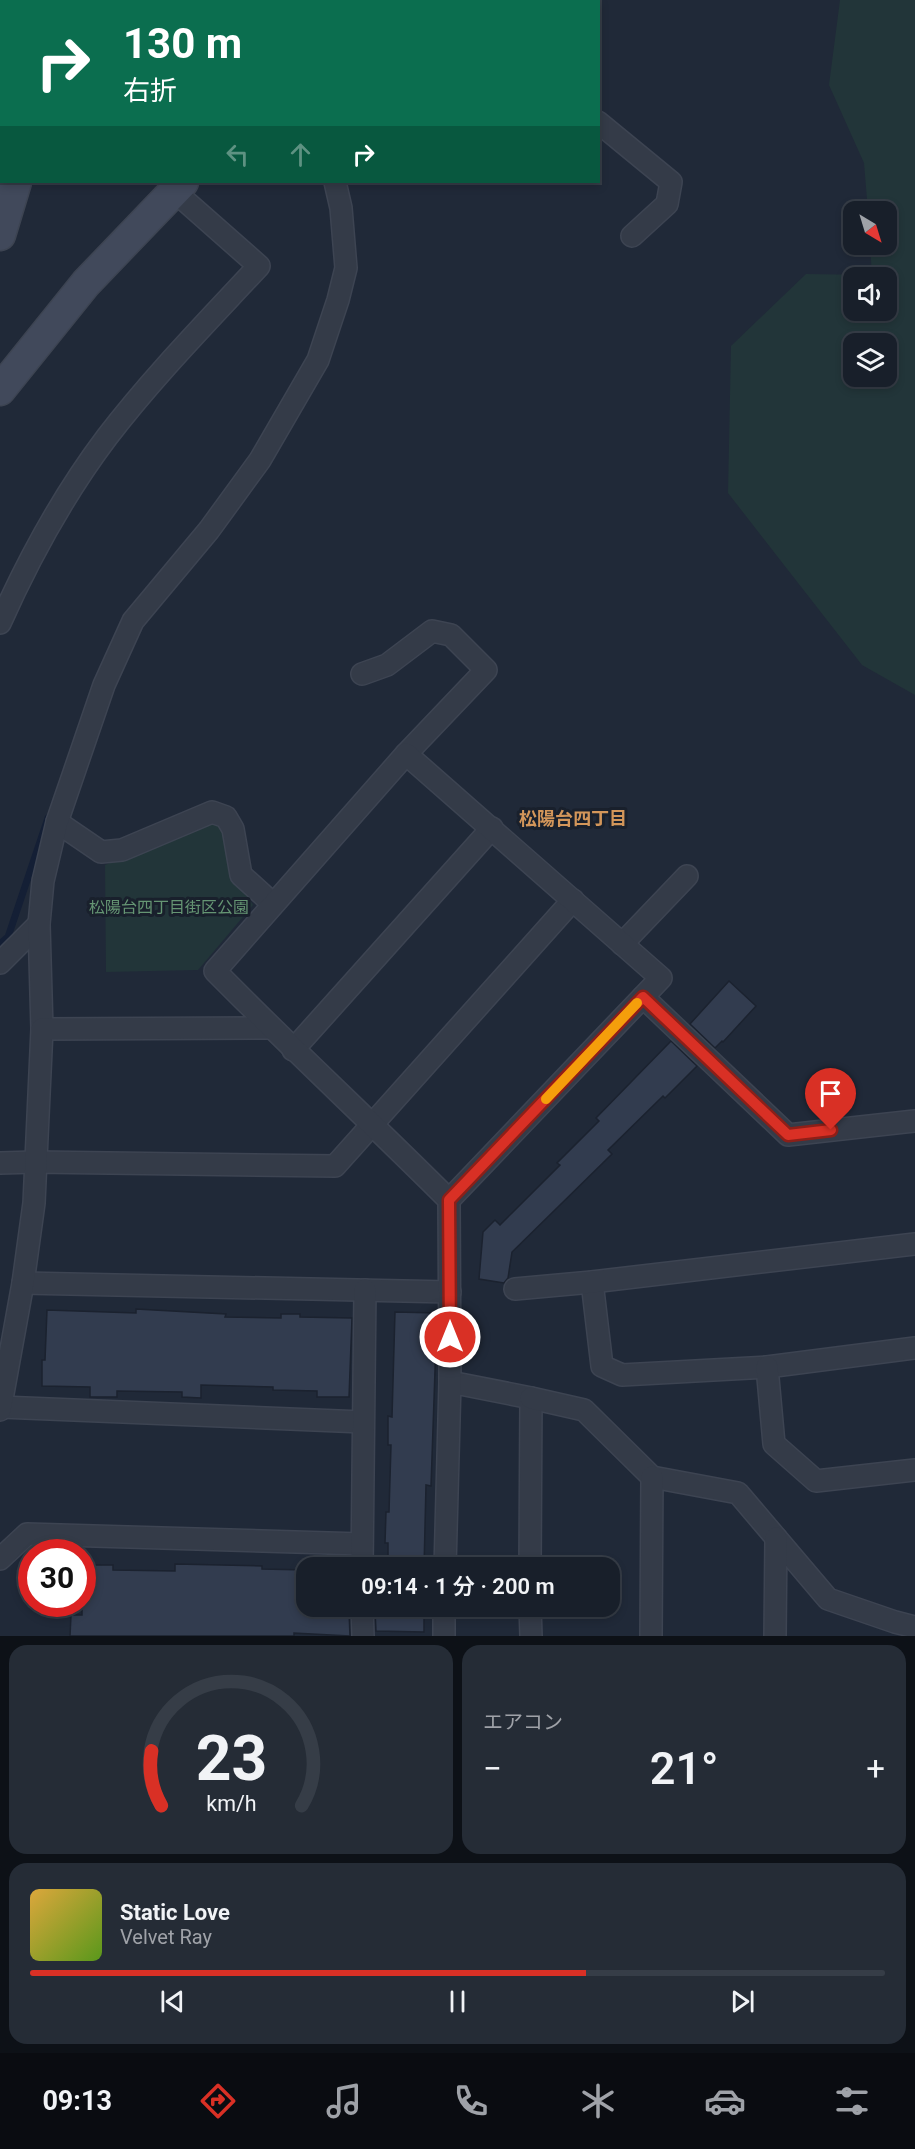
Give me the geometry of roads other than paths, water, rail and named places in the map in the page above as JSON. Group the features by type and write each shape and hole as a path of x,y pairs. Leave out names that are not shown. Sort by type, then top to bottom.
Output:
{"street":[{"path":"600,124 671,182 666,204 632,236"},
{"path":"0,235 16,183"},
{"path":"335,183 341,208 346,268 318,360 260,460 209,530 133,621 104,685 57,822 43,881 39,924 42,1029 34,1203 23,1283 1,1408 363,1422"},
{"path":"0,390 86,283 179,186 259,266 155,379 107,438 66,498 21,576 0,623"},
{"path":"362,674 387,665 432,632 451,635 486,670 406,754 215,971 293,1050 372,1123 449,1200"},
{"path":"406,754 661,978 449,1200 450,1382 445,1557"},
{"path":"57,822 101,852 122,850 212,812 226,817 233,829 241,875 273,903"},
{"path":"293,1050 492,828"},
{"path":"622,944 687,876"},
{"path":"0,1163 335,1166 573,900"},
{"path":"0,963 39,924"},
{"path":"643,997 788,1135 915,1120"},
{"path":"42,1029 271,1028"},
{"path":"515,1289 915,1244"},
{"path":"592,1282 602,1366 622,1375 767,1367 915,1348"},
{"path":"23,1283 450,1292"},
{"path":"362,1557 365,1290"},
{"path":"767,1367 774,1444 816,1481 915,1470"},
{"path":"450,1382 584,1410 652,1477 738,1493 828,1599 903,1629"},
{"path":"530,1557 531,1398"},
{"path":"651,1636 652,1477"},
{"path":"5,1545 27,1534 362,1544"},
{"path":"775,1636 776,1538"},
{"path":"362,1617 363,1636"},
{"path":"444,1617 444,1636"},
{"path":"530,1617 531,1636"}],"waterway":[{"path":"0,944 8,937 48,818"}],"district":[{"name":"松陽台四丁目","path":"573,818"}],"park label":[{"name":"松陽台四丁目街区公園","path":"169,907"}]}
